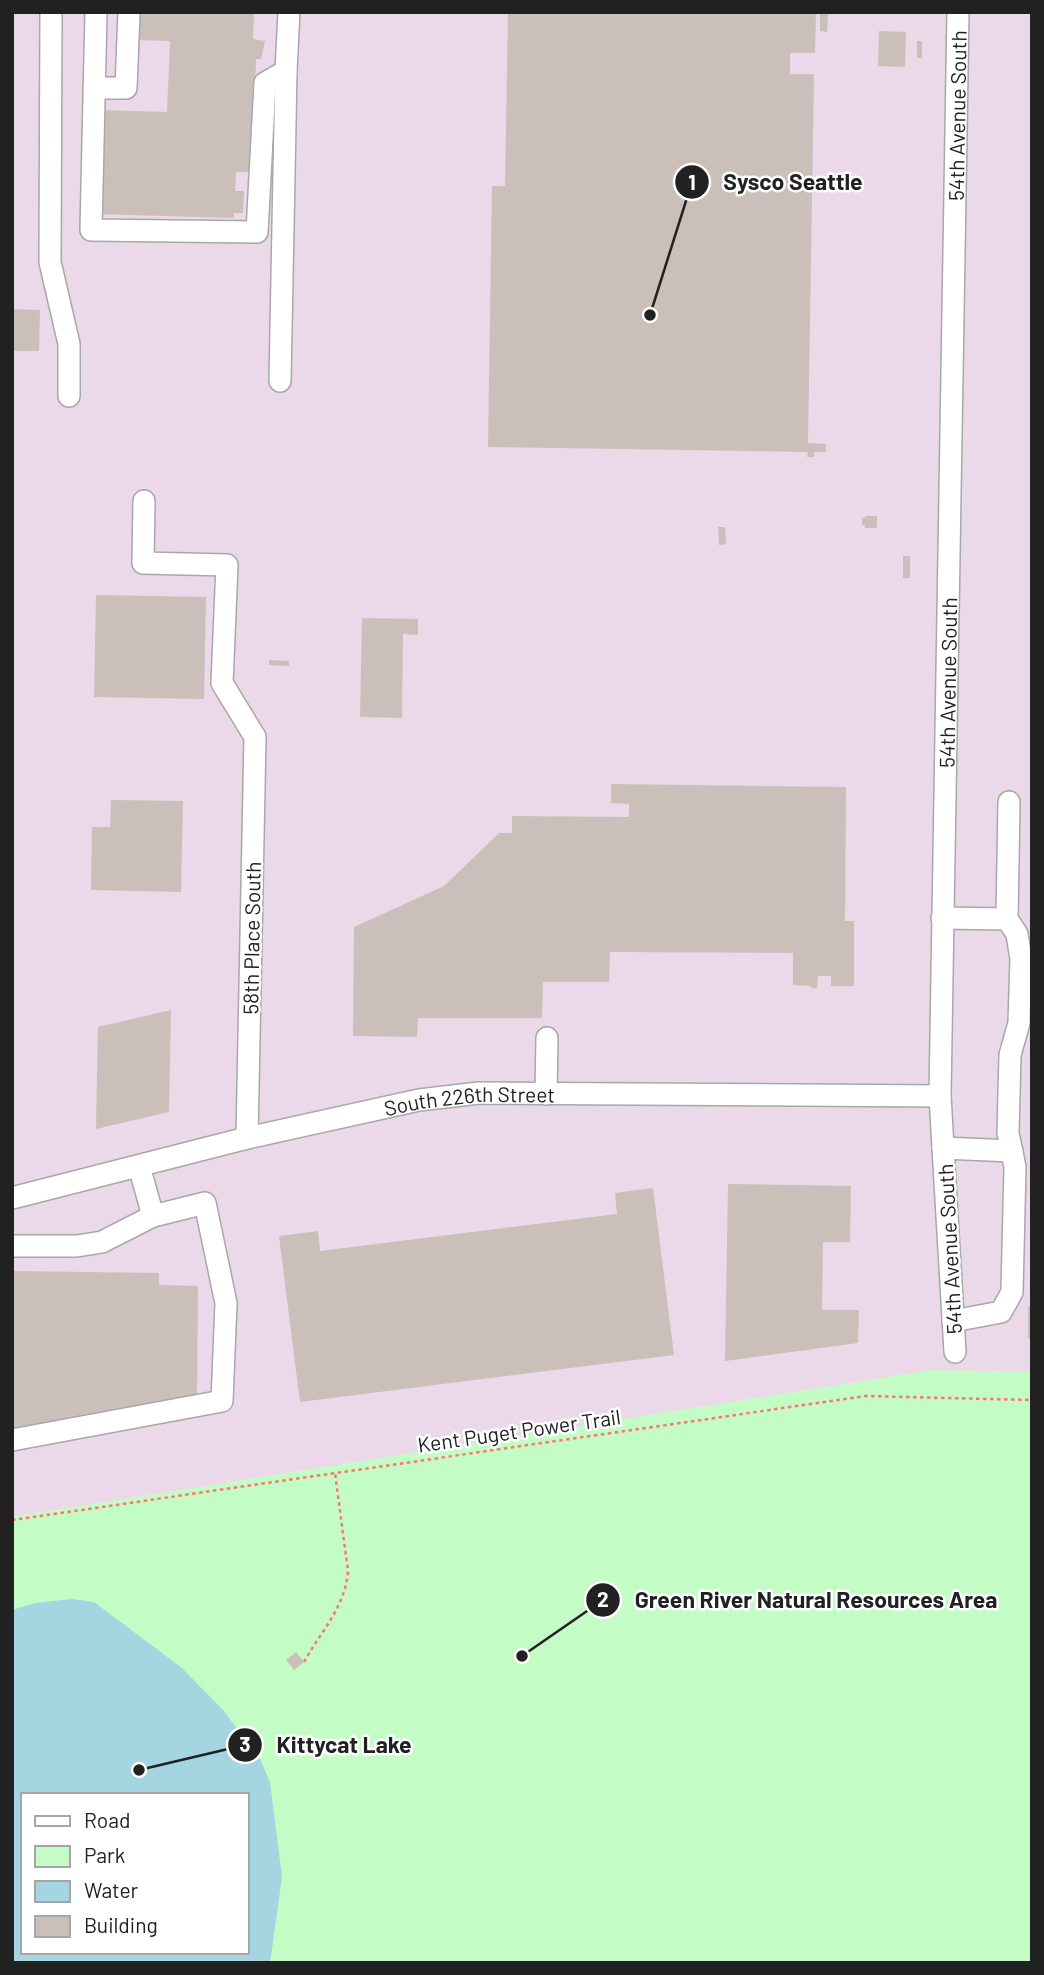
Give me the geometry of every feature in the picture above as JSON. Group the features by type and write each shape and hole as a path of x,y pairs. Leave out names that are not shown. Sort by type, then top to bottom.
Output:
{"street":[{"path":"51,12 50,262 69,344 69,396"},
{"path":"96,12 91,230 257,232 265,83 286,71"},
{"path":"94,88 126,88 129,12"},
{"path":"280,381 289,12"},
{"name":"54th Avenue South","path":"955,1352 940,1096 958,12"},
{"name":"58th Place South","path":"144,501 143,563 227,565 222,683 256,737 247,1138"},
{"path":"953,1321 1001,1312 1012,1292 1014,1167 1008,1133 1010,1055 1019,1023 1021,959 1017,934 1007,919 1009,802"},
{"path":"943,918 1007,919"},
{"path":"547,1038 547,1094"},
{"name":"South 226th Street","path":"12,1198 247,1138 419,1100 479,1093 940,1096"},
{"path":"943,1148 1012,1151"},
{"path":"139,1166 153,1216"},
{"path":"12,1246 77,1246 102,1242 153,1216 205,1203 226,1303 222,1401 12,1440"}],"path":[{"name":"Kent Puget Power Trail","path":"12,1520 866,1396 1032,1400"},
{"path":"304,1662 340,1606 346,1587 346,1559 335,1473"}],"shaded area":[{"path":"12,12 1032,12 1032,1372 932,1370 12,1517"}],"green space":[{"path":"932,1370 1032,1372 1032,1963 12,1963 12,1517"}],"water":[{"path":"72,1599 94,1602 182,1668 223,1710 260,1759 270,1782 282,1877 270,1963 12,1963 12,1610 35,1603"}],"building":[{"path":"136,12 254,12 253,39 265,41 261,59 256,59 253,172 236,172 235,191 244,191 243,213 234,213 234,218 95,214 98,110 167,112 170,41 135,40"},
{"path":"508,12 816,12 815,53 790,53 790,74 814,74 808,443 826,444 826,452 814,452 814,457 807,457 808,452 488,447 492,186 505,186"},
{"path":"820,12 828,12 827,32 820,31"},
{"path":"879,31 906,32 905,67 878,66"},
{"path":"917,41 922,41 922,58 917,58"},
{"path":"12,309 40,310 39,351 12,351"},
{"path":"877,516 877,528 865,528 865,525 862,525 862,518"},
{"path":"718,527 725,527 726,544 719,545"},
{"path":"903,556 910,556 910,578 903,578"},
{"path":"96,595 206,597 204,699 94,697"},
{"path":"362,618 418,619 418,635 403,634 402,718 360,717"},
{"path":"269,660 289,661 289,666 269,665"},
{"path":"611,784 846,787 845,921 854,921 854,986 831,986 831,976 818,976 817,988 793,985 793,953 610,952 609,982 543,982 542,1018 418,1018 417,1037 353,1036 354,927 444,886 499,833 512,833 512,816 629,817 629,804 611,803"},
{"path":"111,800 183,801 181,892 91,890 92,827 110,827"},
{"path":"171,1010 169,1112 96,1129 98,1027"},
{"path":"728,1184 851,1186 850,1242 823,1242 822,1310 859,1310 858,1343 725,1361"},
{"path":"653,1188 674,1355 300,1402 279,1236 318,1231 320,1251 617,1214 615,1193"},
{"path":"12,1271 159,1273 159,1285 198,1286 197,1395 12,1429"},
{"path":"1028,1306 1032,1306 1032,1339 1028,1339"},
{"path":"296,1652 304,1662 294,1670 286,1660"}],"place":[{"name":"Sysco Seattle","path":"650,315"},
{"name":"Green River Natural Resources Area","path":"522,1656"},
{"name":"Kittycat Lake","path":"139,1770"}]}
